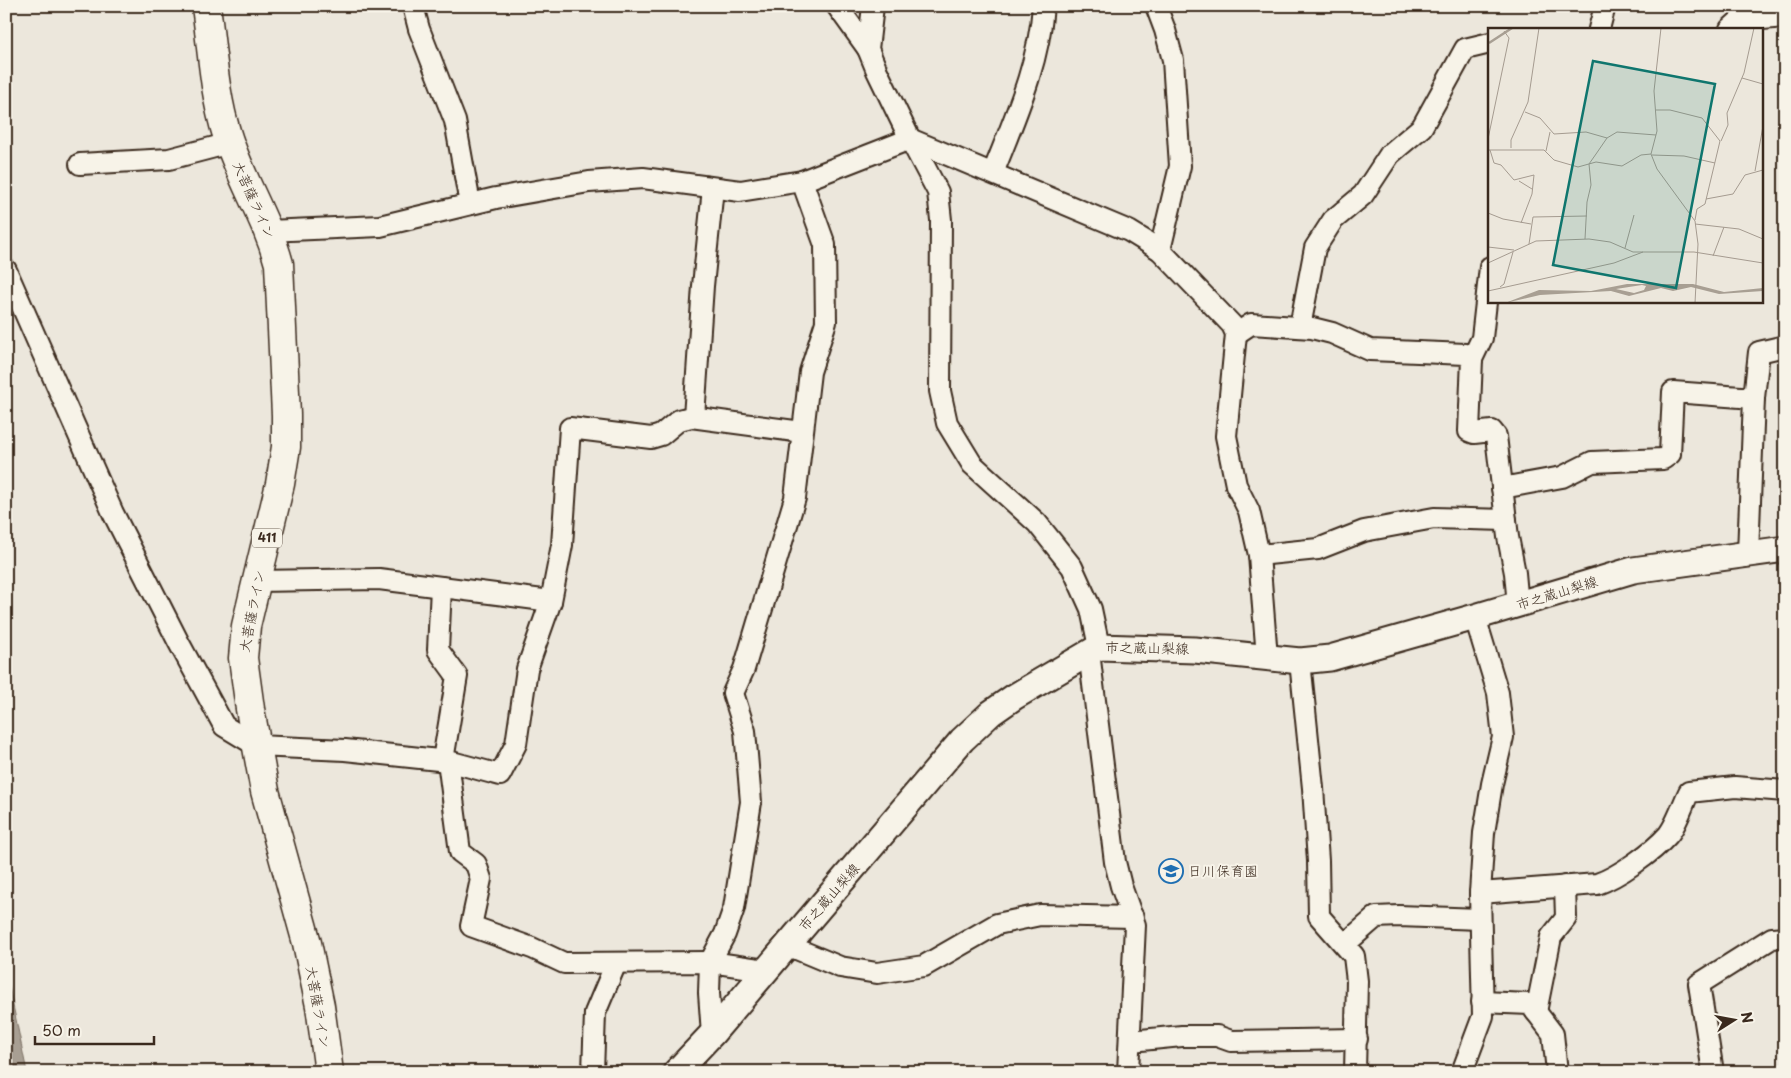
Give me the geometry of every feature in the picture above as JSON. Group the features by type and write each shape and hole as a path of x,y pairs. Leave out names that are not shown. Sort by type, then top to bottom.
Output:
{"highway":[{"name":"大菩薩ライン","path":"206,6 218,100 239,168 268,231 278,264 286,439 280,484 246,626 242,658 265,791 307,943 320,1006 329,1072"}],"main road":[{"name":"市之蔵山梨線","path":"676,1072 712,1034 864,856 934,770 976,726 1014,697 1094,649 1196,650 1300,662 1330,658 1634,570 1785,549"}],"street":[{"path":"413,6 419,29 454,121 470,204"},
{"path":"837,6 868,49 910,139 938,192 941,220 940,391 947,423 972,464 1037,523 1072,567 1091,609 1116,862 1121,886 1136,925 1128,1072"},
{"path":"868,49 873,6"},
{"path":"993,173 1027,86 1041,25 1043,6"},
{"path":"1156,6 1173,60 1180,166 1160,250"},
{"path":"1603,28 1605,6"},
{"path":"1731,28 1739,21 1785,17"},
{"path":"1300,327 1315,248 1333,220 1363,195 1390,154 1422,127 1465,49 1488,43"},
{"path":"268,231 380,226 496,198 588,182 643,178 740,191 802,181 910,139 993,173 1128,231 1160,250 1232,325 1236,334 1226,436 1236,484 1249,511 1260,554 1267,658"},
{"path":"80,164 169,159 230,143"},
{"path":"712,1034 709,993 710,962 725,934 734,908 751,802 745,731 733,693 744,669 795,498 810,372 826,322 825,245 802,181"},
{"path":"694,418 703,286 713,188"},
{"path":"6,270 113,513 179,643 224,726 257,746 345,750 446,761 500,775 516,744 527,669 551,601 562,545 570,428 651,438 661,435 679,420 694,418 802,432"},
{"path":"1488,285 1482,338 1472,359 1469,431 1474,433 1492,431 1496,436 1518,605"},
{"path":"1236,334 1251,324 1312,328 1332,333 1370,350 1466,354 1472,359"},
{"path":"1748,554 1754,398 1759,352 1785,346"},
{"path":"1502,488 1562,477 1592,462 1663,459 1670,454 1673,392 1754,398"},
{"path":"1260,554 1318,549 1364,531 1434,518 1506,520"},
{"path":"257,581 379,579 551,601"},
{"path":"441,587 438,650 457,676 446,761 460,852 476,864 481,879 471,926 532,948 564,963 710,962 766,970"},
{"path":"1462,1072 1483,1016 1480,894 1484,833 1492,784 1503,737 1498,693 1475,617"},
{"path":"1300,662 1313,788 1318,861 1319,916 1354,956 1357,981 1356,1072"},
{"path":"1480,894 1597,884 1610,880 1669,834 1689,792 1735,787 1785,791"},
{"path":"1536,1012 1550,937 1566,918 1565,886"},
{"path":"787,945 840,968 877,974 924,966 997,924 1040,915 1132,917"},
{"path":"1344,944 1376,917 1480,919"},
{"path":"1713,1072 1700,984 1772,938 1785,937"},
{"path":"593,1072 595,1013 616,963"},
{"path":"1482,1002 1530,1004 1553,1034 1557,1072"},
{"path":"1131,1041 1182,1036 1217,1036 1231,1041 1357,1039"}],"shaded area":[{"path":"6,972 27,1072 6,1072"}],"place":[{"name":"日川保育園","path":"1171,871"}]}
